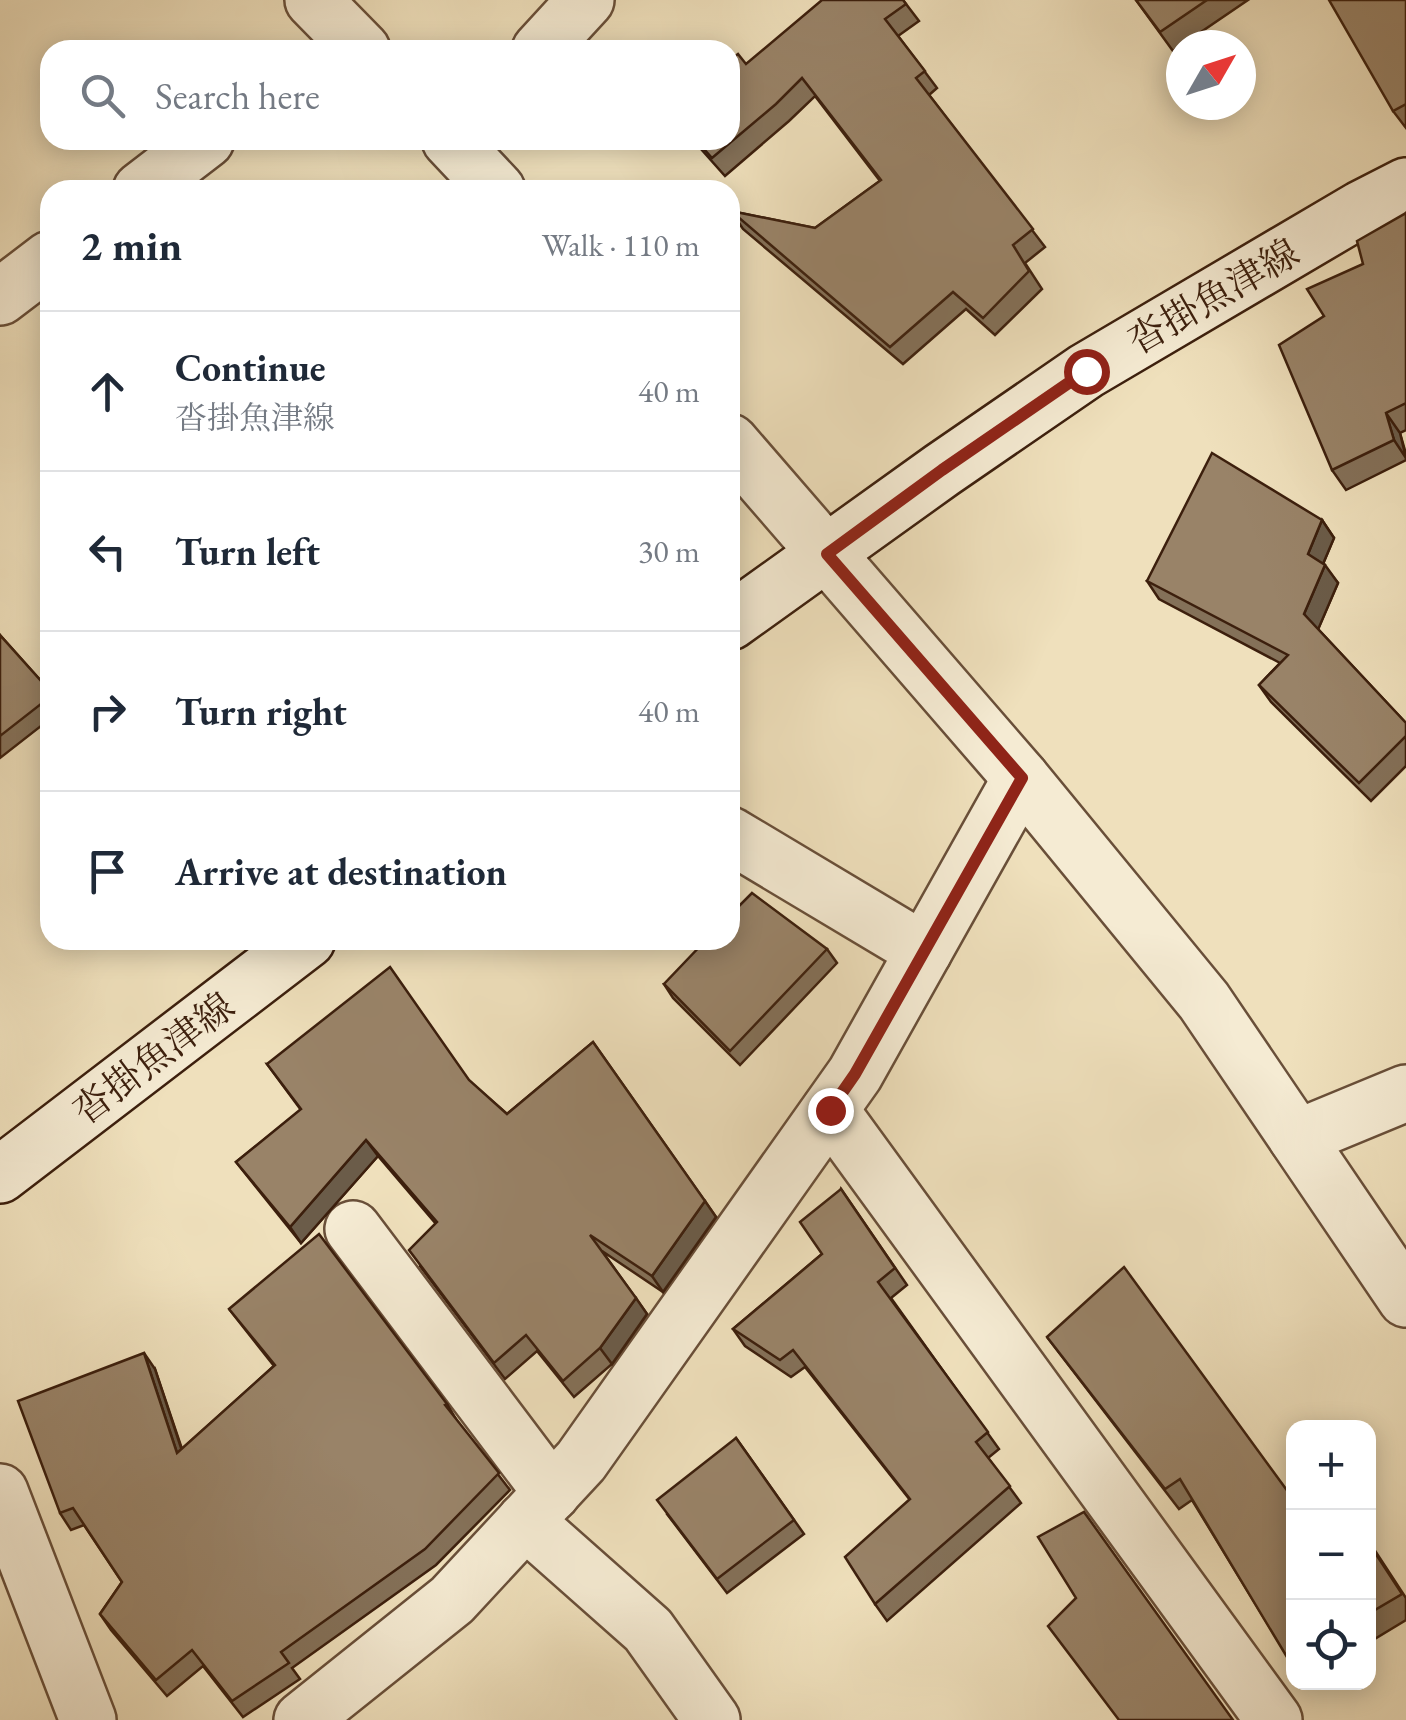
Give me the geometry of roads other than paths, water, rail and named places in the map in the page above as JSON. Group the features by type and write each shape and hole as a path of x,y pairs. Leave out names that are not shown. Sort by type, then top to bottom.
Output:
{"street":[{"path":"549,40 586,0"},
{"path":"153,180 193,150"},
{"path":"462,150 488,180"},
{"name":"沓掛魚津線","path":"740,615 1086,371 1406,186"},
{"path":"0,297 40,267"},
{"path":"740,454 1022,778 1204,1001 1406,1299"},
{"path":"302,1720 452,1600 581,1461 855,1074 1022,778"},
{"path":"740,841 924,952"},
{"name":"沓掛魚津線","path":"0,1175 294,950"},
{"path":"1298,1138 1406,1093"},
{"path":"830,1110 1274,1720"},
{"path":"353,1229 538,1507 648,1630 712,1720"},
{"path":"0,1492 88,1720"}]}
